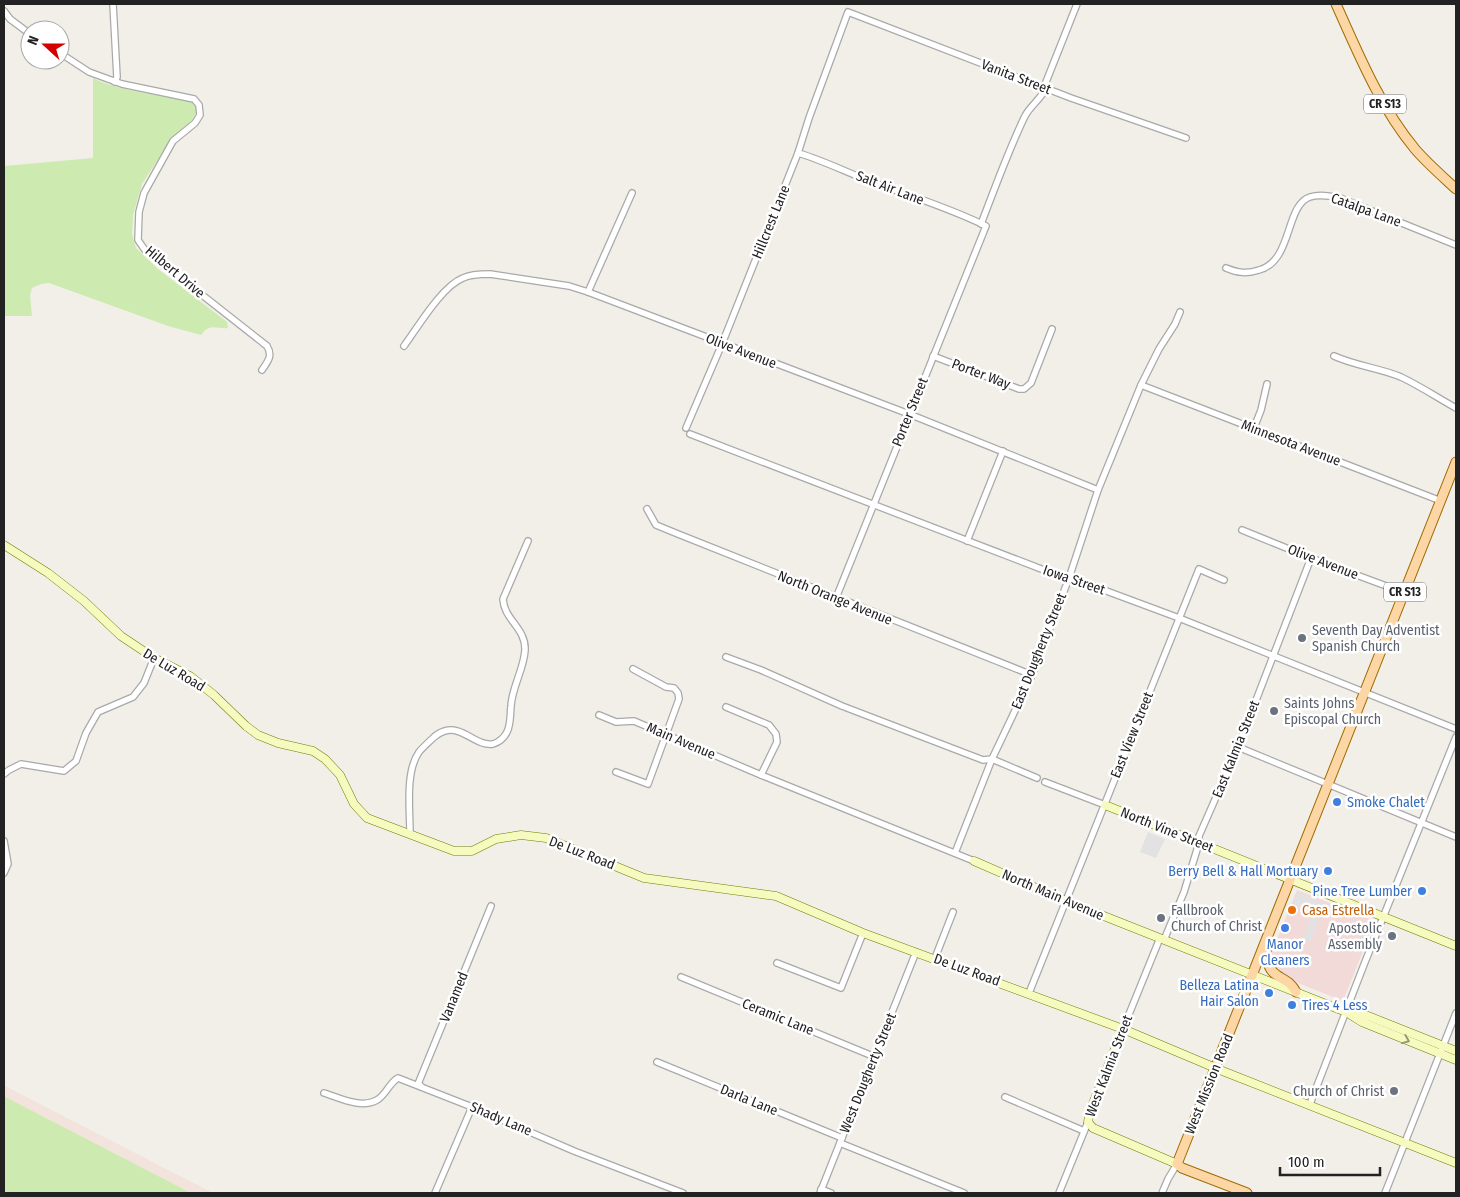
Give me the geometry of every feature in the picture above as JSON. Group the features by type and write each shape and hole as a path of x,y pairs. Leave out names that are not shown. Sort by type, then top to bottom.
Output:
{"main road":[{"name":"CR S13","path":"1336,4 1356,50 1395,122 1415,149 1456,188"},
{"name":"CR S13","path":"1253,974 1456,462"},
{"name":"De Luz Road","path":"4,545 48,573 84,601 121,636 154,658 190,676 258,735 313,751 326,759 340,775 354,804 367,818 454,851 472,851 496,839 521,835 546,838 644,878 776,896 864,933 1123,1029 1456,1163"},
{"name":"North Vine Street","path":"1104,805 1456,946"},
{"name":"North Main Avenue","path":"974,861 1066,901 1346,1012 1368,1016 1442,1050 1456,1060"},
{"path":"1265,944 1266,960 1269,967 1278,977 1293,985 1296,992"},
{"name":"West Mission Road","path":"1177,1164 1253,974"},
{"name":"West Kalmia Street","path":"1088,1122 1090,1111 1123,1029"},
{"name":"North Main Avenue","path":"1442,1050 1456,1051"},
{"path":"1088,1122 1093,1128 1177,1164 1182,1168 1247,1193"}],"street":[{"path":"114,4 117,77 115,82"},
{"name":"Porter Street","path":"836,598 984,225 1006,158 1027,113 1043,94 1077,4"},
{"path":"4,11 10,19 20,26"},
{"name":"Vanita Street","path":"848,12 1045,88 1186,138"},
{"name":"Hillcrest Lane","path":"688,431 798,154 809,118 848,12"},
{"name":"Hilbert Drive","path":"70,60 89,72 115,82 194,99 199,104 200,115 194,123 173,141 144,193 139,212 138,240 145,250 267,346 270,351 270,357 262,370"},
{"name":"Salt Air Lane","path":"798,154 819,159 866,179 962,214 984,225"},
{"path":"588,292 632,193"},
{"name":"Catalpa Lane","path":"1226,268 1248,274 1265,269 1276,260 1285,243 1295,213 1305,200 1312,196 1340,198 1456,245"},
{"name":"Olive Avenue","path":"404,346 444,290 462,278 479,274 490,274 569,286 909,414 1098,490"},
{"name":"East Dougherty Street","path":"955,852 992,758 1032,676 1069,578 1098,490 1141,385 1180,312"},
{"name":"Porter Way","path":"933,356 1019,389 1024,389 1031,383 1052,329"},
{"path":"1334,356 1348,362 1401,377 1456,408"},
{"path":"1254,428 1261,410 1267,384"},
{"name":"Minnesota Avenue","path":"1141,385 1441,501"},
{"name":"Iowa Street","path":"688,431 872,505 1179,618 1456,729"},
{"path":"967,541 1003,452"},
{"name":"North Orange Avenue","path":"647,509 656,525 1032,676"},
{"name":"Olive Avenue","path":"1242,530 1310,558 1405,593"},
{"path":"410,834 410,788 414,763 420,751 436,735 446,730 457,730 482,743 492,744 501,740 507,732 510,722 511,704 525,652 524,639 503,607 502,599 528,541"},
{"name":"East Kalmia Street","path":"1162,939 1184,892 1199,843 1199,836 1238,747 1310,558"},
{"name":"East View Street","path":"1029,993 1198,569 1224,580"},
{"path":"726,657 761,670 860,713 983,760 992,758 1037,778"},
{"path":"4,774 21,764 64,771 76,761 86,733 98,712 133,697 144,683 154,658"},
{"path":"616,772 648,784 679,699 678,693 674,688 666,687 633,670"},
{"path":"726,707 769,725 776,734 777,742 761,775"},
{"name":"Main Avenue","path":"599,715 616,722 634,721 761,775"},
{"path":"1310,1104 1456,738"},
{"path":"1238,747 1456,837"},
{"name":"North Main Avenue","path":"761,775 974,861"},
{"name":"North Vine Street","path":"1046,782 1104,805"},
{"path":"4,841 8,864 4,872"},
{"name":"Vanamed","path":"422,1087 418,1084 491,906"},
{"path":"935,958 953,912"},
{"path":"777,963 841,988 864,933"},
{"name":"West Kalmia Street","path":"1123,1029 1162,939"},
{"name":"West Dougherty Street","path":"820,1191 916,952"},
{"name":"Ceramic Lane","path":"682,977 875,1057"},
{"path":"1385,1193 1456,1013"},
{"name":"Darla Lane","path":"657,1062 964,1193"},
{"name":"Shady Lane","path":"324,1093 360,1104 377,1100 391,1082 398,1078 472,1106 574,1151 683,1193"},
{"path":"1006,1097 1084,1131"},
{"path":"435,1193 472,1106"},
{"name":"West Kalmia Street","path":"1059,1193 1088,1122"},
{"name":"West Mission Road","path":"1162,1193 1177,1164"},
{"path":"820,1191 831,1193"}],"shaded area":[{"path":"1148,832 1165,839 1156,858 1140,852"},
{"path":"1297,890 1375,921 1343,1001 1278,975 1269,959"},
{"path":"1297,892 1325,904 1310,942 1303,939 1313,914 1292,905"},
{"path":"4,1085 9,1088 213,1193 4,1193"}],"green space":[{"path":"93,78 128,90 190,101 198,109 192,120 175,135 142,184 133,215 132,234 136,248 158,269 227,322 228,328 209,328 201,335 168,326 49,283 32,288 30,295 32,316 4,316 4,166 93,158"},
{"path":"4,1096 11,1100 191,1193 4,1193"}],"place":[{"name":"Seventh Day Adventist Spanish Church","path":"1302,638"},
{"name":"Saints Johns Episcopal Church","path":"1274,711"},
{"name":"Smoke Chalet","path":"1337,802"},
{"name":"Berry Bell & Hall Mortuary","path":"1328,871"},
{"name":"Pine Tree Lumber","path":"1422,891"},
{"name":"Casa Estrella","path":"1292,910"},
{"name":"Fallbrook Church of Christ","path":"1161,918"},
{"name":"Manor Cleaners","path":"1285,928"},
{"name":"Apostolic Assembly","path":"1392,936"},
{"name":"Belleza Latina Hair Salon","path":"1269,993"},
{"name":"Tires 4 Less","path":"1292,1005"},
{"name":"Church of Christ","path":"1394,1091"}]}
